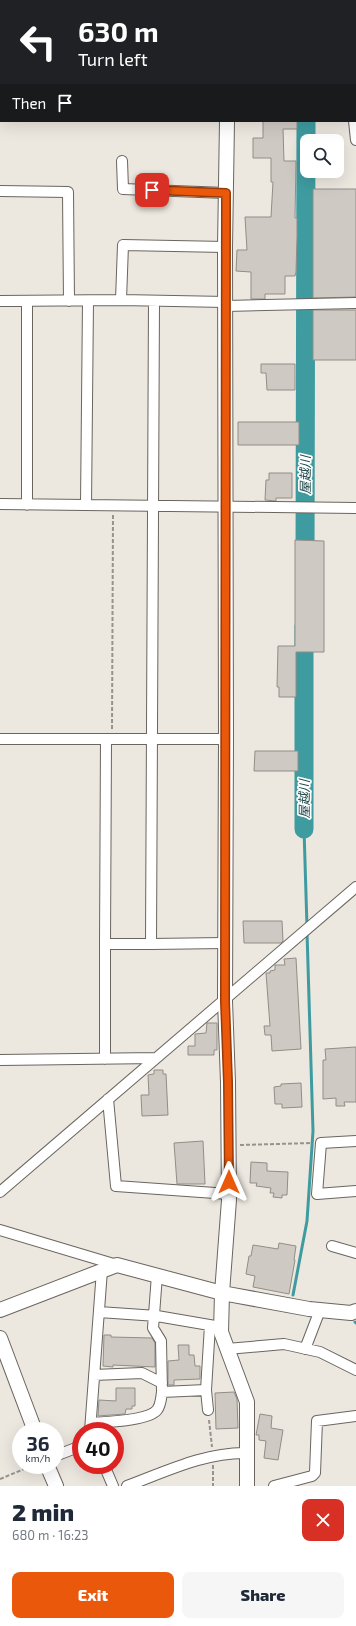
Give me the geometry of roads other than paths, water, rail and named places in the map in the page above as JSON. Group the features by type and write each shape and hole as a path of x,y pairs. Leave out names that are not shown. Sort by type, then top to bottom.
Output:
{"street":[{"path":"208,1410 206,1390 222,1293 229,1194 228,1082 225,1001 225,247 227,122"},
{"path":"354,122 356,140"},
{"path":"122,161 123,189 226,193"},
{"path":"0,191 68,192 69,301"},
{"path":"120,300 123,245 225,247"},
{"path":"0,301 120,300 226,304 356,303"},
{"path":"27,301 27,505"},
{"path":"86,505 88,301"},
{"path":"151,944 154,301"},
{"path":"0,504 356,508"},
{"path":"0,739 226,740"},
{"path":"105,1059 109,739"},
{"path":"0,1192 225,1001 356,887"},
{"path":"106,944 225,943"},
{"path":"0,1060 156,1058"},
{"path":"108,1099 116,1186 229,1194"},
{"path":"356,1141 320,1143 317,1194 356,1191"},
{"path":"0,1230 117,1265 222,1293 320,1310 351,1313 356,1311"},
{"path":"332,1246 356,1253"},
{"path":"0,1310 117,1265"},
{"path":"91,1422 102,1270"},
{"path":"119,1422 142,1418 156,1411 160,1404 162,1388 161,1341 152,1328 157,1275"},
{"path":"306,1349 320,1310"},
{"path":"99,1312 153,1315 216,1326 221,1332 247,1402 247,1486"},
{"path":"0,1338 32,1422"},
{"path":"227,1349 284,1344 320,1352 356,1370"},
{"path":"94,1375 142,1373 162,1388 206,1390"},
{"path":"274,1486 305,1478 315,1473 317,1421 356,1416"},
{"path":"127,1486 196,1460 235,1452 247,1453"},
{"path":"51,1474 56,1486"},
{"path":"108,1474 113,1486"}],"waterway":[{"name":"屋越川","path":"305,565 306,122"},
{"name":"屋越川","path":"304,626 304,829"},
{"path":"304,829 307,927"},
{"path":"293,1295 307,1221 313,1131 307,932"}]}
